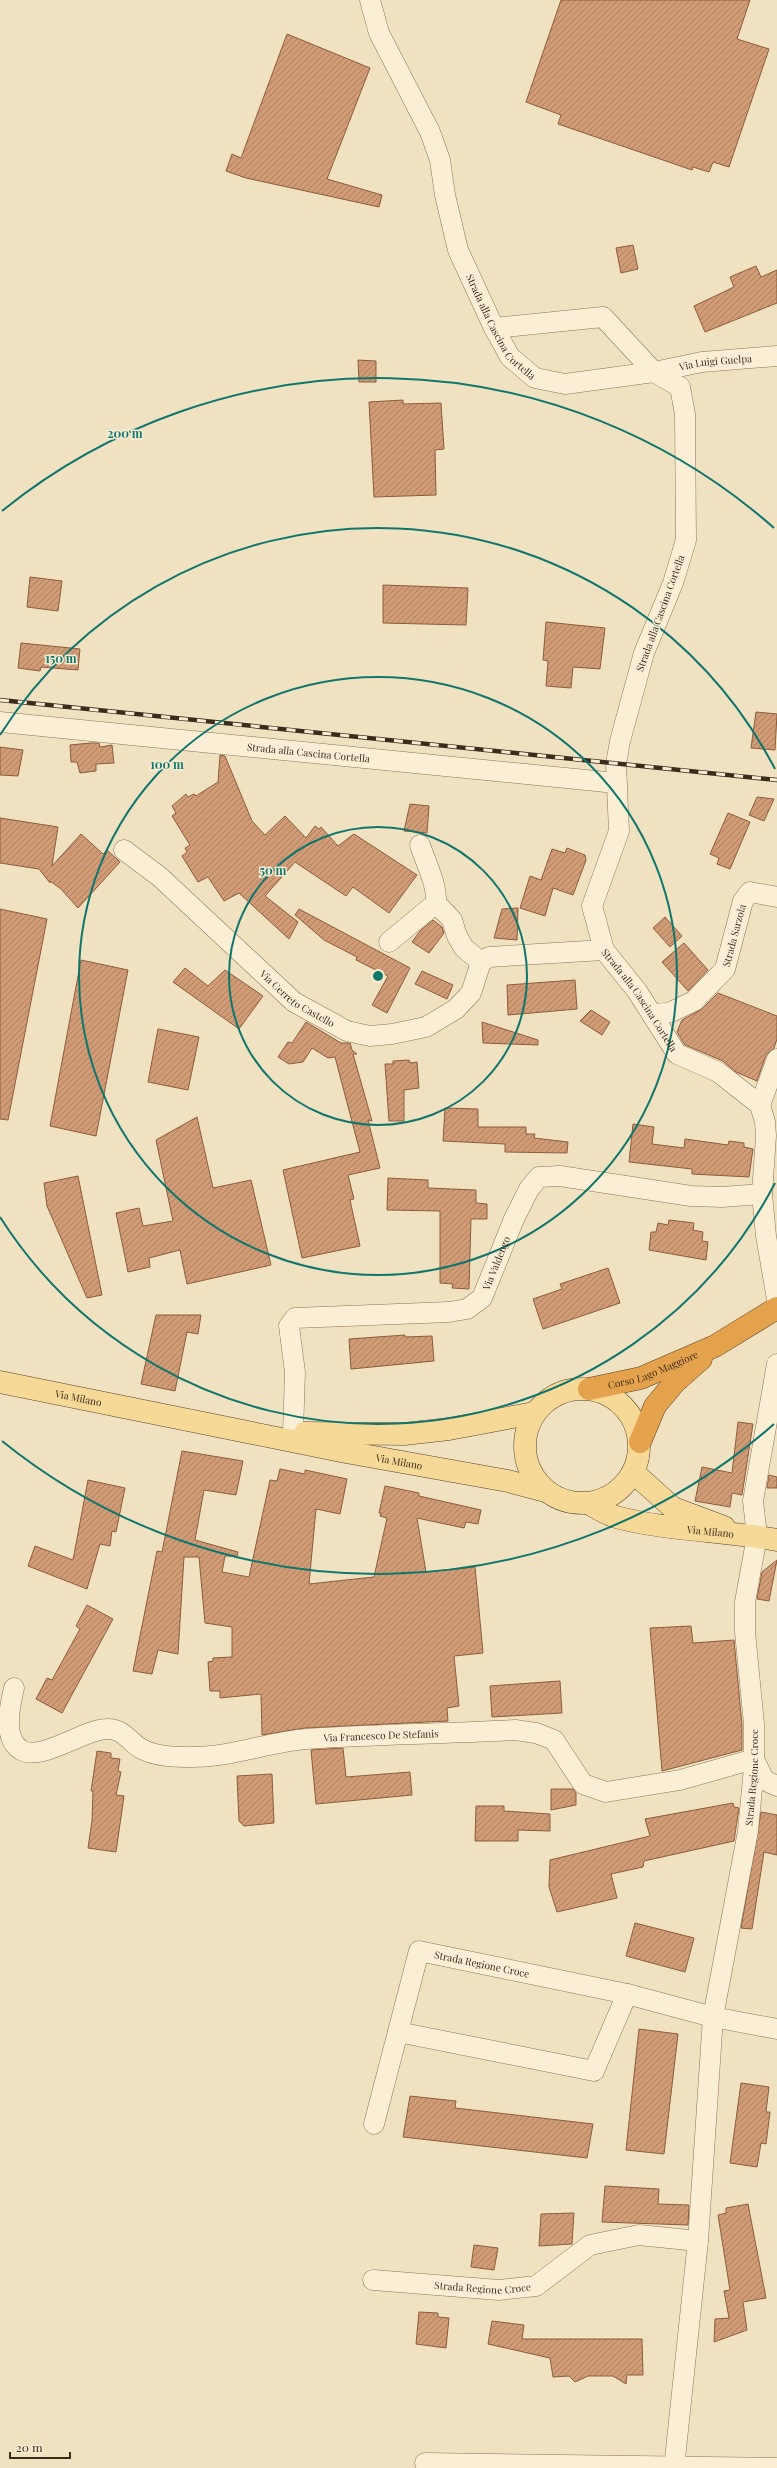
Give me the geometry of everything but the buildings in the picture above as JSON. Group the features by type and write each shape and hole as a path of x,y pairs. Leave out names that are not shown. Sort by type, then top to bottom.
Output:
{"highway":[{"name":"Corso Lago Maggiore","path":"640,1442 656,1406 675,1382 715,1346 775,1307"},
{"name":"Corso Lago Maggiore","path":"589,1389 641,1378 715,1346"}],"main road":[{"name":"Via Milano","path":"0,1382 346,1452 508,1481 545,1491"},
{"path":"573,1389 589,1389 608,1394 624,1406 635,1422 640,1442 638,1457 634,1472 615,1494 588,1504 573,1503 558,1499 545,1491 531,1473 526,1463 524,1446 527,1429 534,1413 545,1402 558,1394 573,1389"},
{"name":"Via Milano","path":"252,1432 404,1434 449,1429 534,1413"},
{"name":"Via Milano","path":"634,1472 673,1508 758,1537"},
{"name":"Via Milano","path":"588,1504 614,1517 694,1531 758,1537"}],"street":[{"name":"Strada alla Cascina Cortella","path":"370,0 379,33 430,132 440,160 445,195 458,250 494,328 510,357 535,378 565,384 654,372 680,387 685,414 686,540 673,583 644,653 620,741 616,764 619,831 592,906 604,950 652,1015 677,1054 718,1072 760,1105"},
{"path":"494,328 603,317 654,372"},
{"name":"Via Luigi Guelpa","path":"654,372 702,362 777,356"},
{"name":"Strada alla Cascina Cortella","path":"0,722 616,783"},
{"path":"389,942 436,903 437,888 430,876 420,845"},
{"name":"Via Cerreto Castello","path":"124,850 160,877 294,1002 347,1031 370,1036 392,1034 426,1026 456,1009 471,993 481,962"},
{"name":"Strada Sarzola","path":"652,1015 671,1012 694,1000 725,969 743,901 750,892 777,897"},
{"path":"436,903 452,920 457,936 464,948 481,962 489,957 604,950"},
{"path":"775,1307 774,1267 762,1194 766,1122 760,1105 777,1059"},
{"name":"Via Valdengo","path":"293,1433 295,1372 289,1326 295,1318 449,1312 467,1309 482,1298 514,1219 529,1189 539,1177 560,1176 691,1196 722,1197 762,1194"},
{"path":"758,1537 753,1501 777,1364"},
{"name":"Strada Regione Croce","path":"674,2467 698,2242 713,2017 748,1831 754,1759 754,1724 745,1632 745,1602 758,1537"},
{"name":"Via Francesco De Stefanis","path":"14,1688 9,1708 12,1740 22,1750 40,1752 97,1730 108,1728 122,1733 140,1748 160,1755 194,1757 229,1755 305,1739 515,1730 536,1733 554,1740 583,1784 606,1792 680,1780 754,1759"},
{"path":"754,1759 764,1780 777,1786"},
{"name":"Strada Regione Croce","path":"374,2124 419,1951 627,1994 713,2017"},
{"path":"398,2032 594,2071 627,1994"},
{"path":"713,2017 777,2030"},
{"name":"Strada Regione Croce","path":"373,2280 499,2290 536,2286 590,2245 639,2235 698,2242"},
{"path":"425,2463 777,2468"}],"railway":[{"path":"0,700 777,780"}]}
